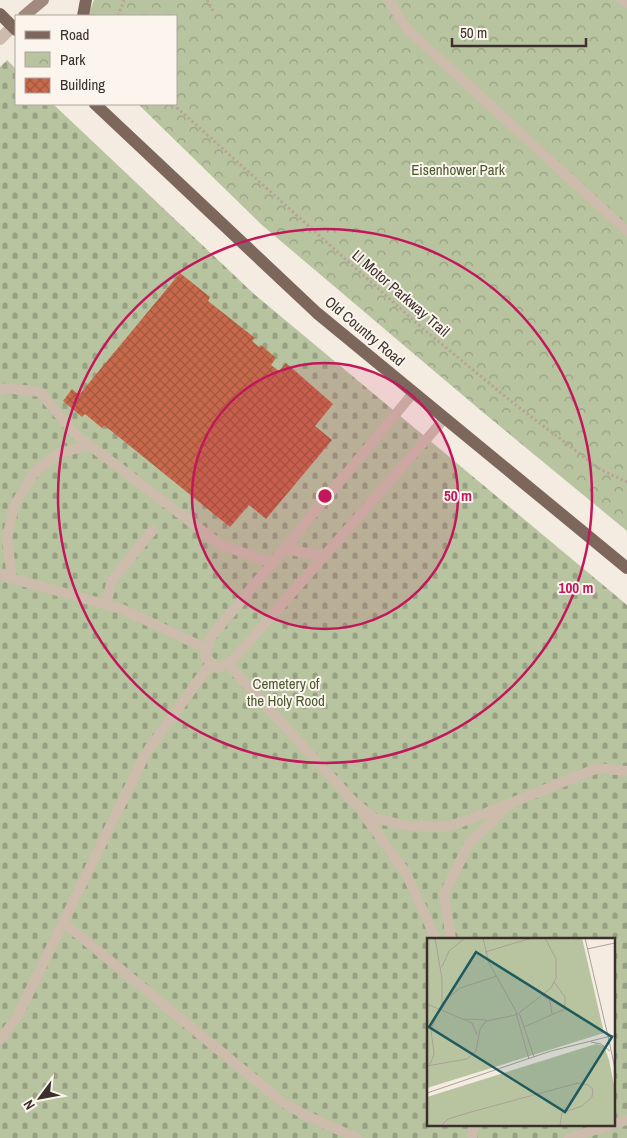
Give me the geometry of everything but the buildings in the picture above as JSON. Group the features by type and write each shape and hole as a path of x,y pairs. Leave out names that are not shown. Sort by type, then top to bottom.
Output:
{"main road":[{"path":"25,15 43,0"},
{"path":"83,15 86,0"},
{"path":"0,14 15,26"},
{"name":"Old Country Road","path":"96,105 317,313 627,568"},
{"path":"108,105 117,124"}],"street":[{"path":"0,39 15,26"}],"lane":[{"path":"390,0 406,28 627,232"},
{"path":"622,0 627,3"},
{"path":"0,390 6,388 40,392 75,434 221,545 272,563"},
{"path":"414,392 211,637 205,657 211,663 217,668 234,659 445,418"},
{"path":"12,578 7,538 14,506 34,473 60,453 90,445"},
{"path":"106,604 112,580 153,530"},
{"path":"284,550 324,556"},
{"path":"0,575 122,609 208,649"},
{"path":"0,1040 18,1017 146,753 211,663"},
{"path":"227,663 355,803 406,874 436,938"},
{"path":"355,803 374,818 408,826 446,827 471,820 598,768 627,771"},
{"path":"451,938 444,895 469,843 514,801"},
{"path":"63,922 281,1101 305,1115 357,1138"},
{"path":"614,1124 627,1120"},
{"path":"569,1138 608,1126"}],"path":[{"path":"118,15 124,0"},
{"path":"207,0 213,10"},
{"name":"LI Motor Parkway Trail","path":"174,105 422,328 512,402 601,470 627,482"}],"green space":[{"name":"Eisenhower Park","path":"94,0 627,0 627,531 479,409 263,226 139,105 178,105 178,15 88,15"},
{"name":"Cemetery of the Holy Rood","path":"7,60 15,68 15,105 54,105 254,294 627,605 627,1138 0,1138 0,67"}]}
